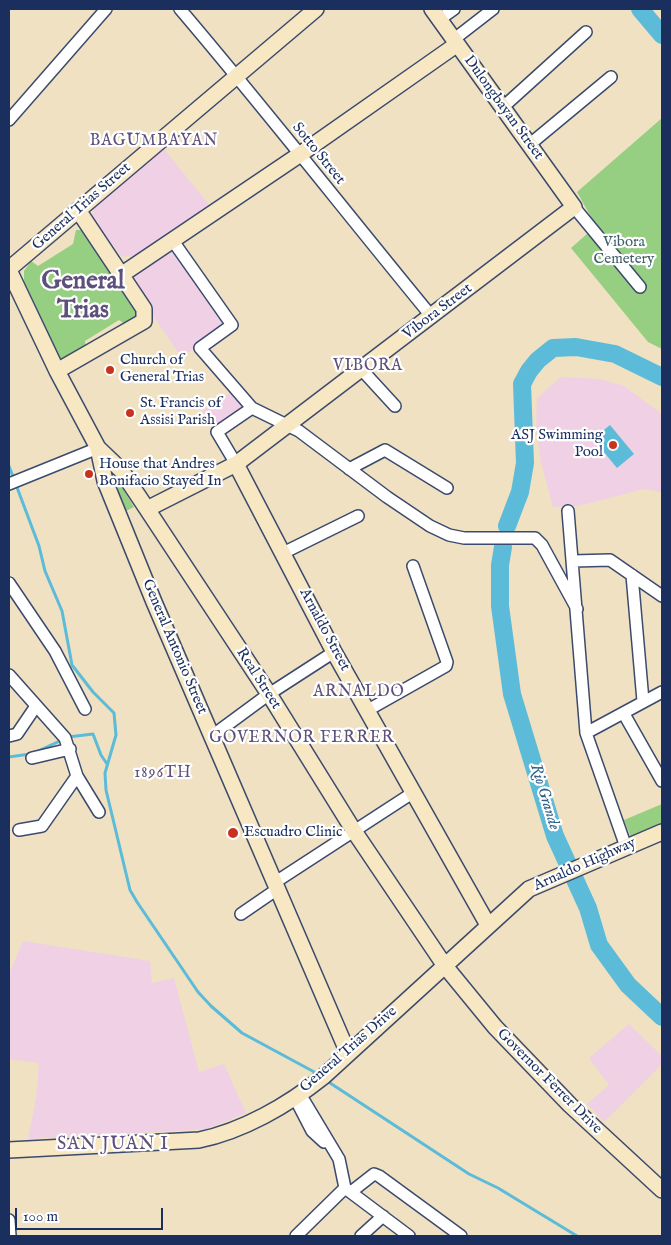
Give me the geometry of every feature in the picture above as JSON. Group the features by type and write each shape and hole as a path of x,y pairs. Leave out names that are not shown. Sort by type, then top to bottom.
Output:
{"main road":[{"name":"General Trias Street","path":"9,270 236,74 316,9"},
{"name":"Dulongbayan Street","path":"436,14 574,207"},
{"path":"121,275 299,155 455,42"},
{"name":"Vibora Street","path":"147,509 236,464 432,317 574,207"},
{"path":"57,371 144,321 144,309 78,210"},
{"name":"General Antonio Street","path":"9,270 57,371 98,448 105,481 275,887 348,1053"},
{"name":"Real Street","path":"98,448 121,470 269,694 354,831 446,966"},
{"name":"Arnaldo Street","path":"236,464 334,652 488,925"},
{"name":"Arnaldo Highway","path":"446,966 488,925 535,886 662,832"},
{"name":"General Trias Drive","path":"9,1150 199,1140 220,1136 298,1096 330,1070 446,966"},
{"name":"Governor Ferrer Drive","path":"446,966 494,1027 570,1105 662,1190"}],"street":[{"path":"9,120 106,9"},
{"name":"Sotto Street","path":"180,9 236,74 299,155 432,317"},
{"path":"436,14 454,9"},
{"path":"455,42 493,9"},
{"path":"502,108 586,32"},
{"path":"529,145 611,77"},
{"path":"574,207 640,287"},
{"path":"173,241 232,325 200,348 252,408 299,431 420,520 449,535 471,538 535,538 542,545 577,609"},
{"path":"362,370 395,406"},
{"path":"236,464 217,432 252,408"},
{"path":"14,481 98,448"},
{"path":"349,469 385,450 446,488"},
{"path":"568,511 574,561 586,733 626,847"},
{"path":"282,553 358,516"},
{"path":"574,561 610,560 662,596"},
{"path":"368,710 446,666 447,662 413,566"},
{"path":"632,575 643,701"},
{"path":"9,583 55,651 85,709"},
{"path":"212,736 269,694 334,652"},
{"path":"9,675 62,733 70,749 77,776 99,812"},
{"path":"586,733 662,692"},
{"path":"9,736 13,736 20,731 36,706"},
{"path":"624,714 662,781"},
{"path":"32,758 70,749"},
{"path":"19,830 42,826 77,776"},
{"path":"241,914 275,887 354,831 414,792"},
{"path":"298,1096 312,1131 333,1150 339,1159 348,1190 410,1236"},
{"path":"296,1236 348,1190 374,1174 461,1236"},
{"path":"361,1236 383,1216"},
{"path":"9,1220 10,1236"}],"shaded area":[{"path":"159,143 211,207 143,257 121,256 92,218 94,199"},
{"path":"176,244 230,324 181,357 127,277"},
{"path":"561,377 600,379 624,386 662,414 662,492 644,489 578,506 553,507 541,462 536,428 537,398"},
{"path":"235,390 249,408 215,431 202,411"},
{"path":"23,941 150,961 152,983 174,978 199,1072 224,1064 246,1113 207,1129 28,1139 36,1099 39,1063 9,1059 9,974"},
{"path":"629,1024 662,1056 662,1064 604,1122 587,1104 609,1085 589,1058"}],"green space":[{"name":"Vibora Cemetery","path":"662,118 662,349 648,342 571,248 596,226 577,192"},
{"path":"76,230 84,230 141,315 129,327 119,320 85,341 86,353 66,362 60,358 24,281 24,271 31,261 38,266 73,244"},
{"path":"120,484 134,507 122,513 112,488"},
{"path":"662,804 662,824 631,838 624,820"}],"water":[{"name":"ASJ Swimming Pool","path":"610,425 634,454 617,468 593,439"}],"waterway":[{"name":"Rio Grande","path":"640,9 662,35"},
{"name":"Rio Grande","path":"507,526 520,492 525,463 522,384 538,360 553,348 576,347 615,354 662,377"},
{"path":"9,466 39,546 45,571 62,611 72,665 93,692 114,713 116,735 105,773 106,790 130,890 198,992 211,1006 242,1033 318,1074"},
{"name":"Rio Grande","path":"503,547 500,565 500,606 512,694 555,836 588,908 599,945 628,985 662,1017"},
{"path":"68,737 93,734 101,755 107,764"},
{"path":"38,751 62,740"},
{"path":"9,757 30,754"},
{"path":"327,1081 469,1174 498,1188 577,1236"}],"place":[{"name":"Church of General Trias","path":"110,370"},
{"name":"St. Francis of Assisi Parish","path":"130,413"},
{"name":"ASJ Swimming Pool","path":"613,445"},
{"name":"House that Andres Bonifacio Stayed In","path":"89,474"},
{"name":"Escuadro Clinic","path":"233,833"}],"district":[{"name":"BAGUMBAYAN","path":"154,142"},
{"name":"General Trias","path":"83,298"},
{"name":"VIBORA","path":"368,367"},
{"name":"ARNALDO","path":"359,693"},
{"name":"GOVERNOR FERRER","path":"302,739"},
{"name":"1896TH","path":"163,774"},
{"name":"SAN JUAN I","path":"113,1145"}]}
